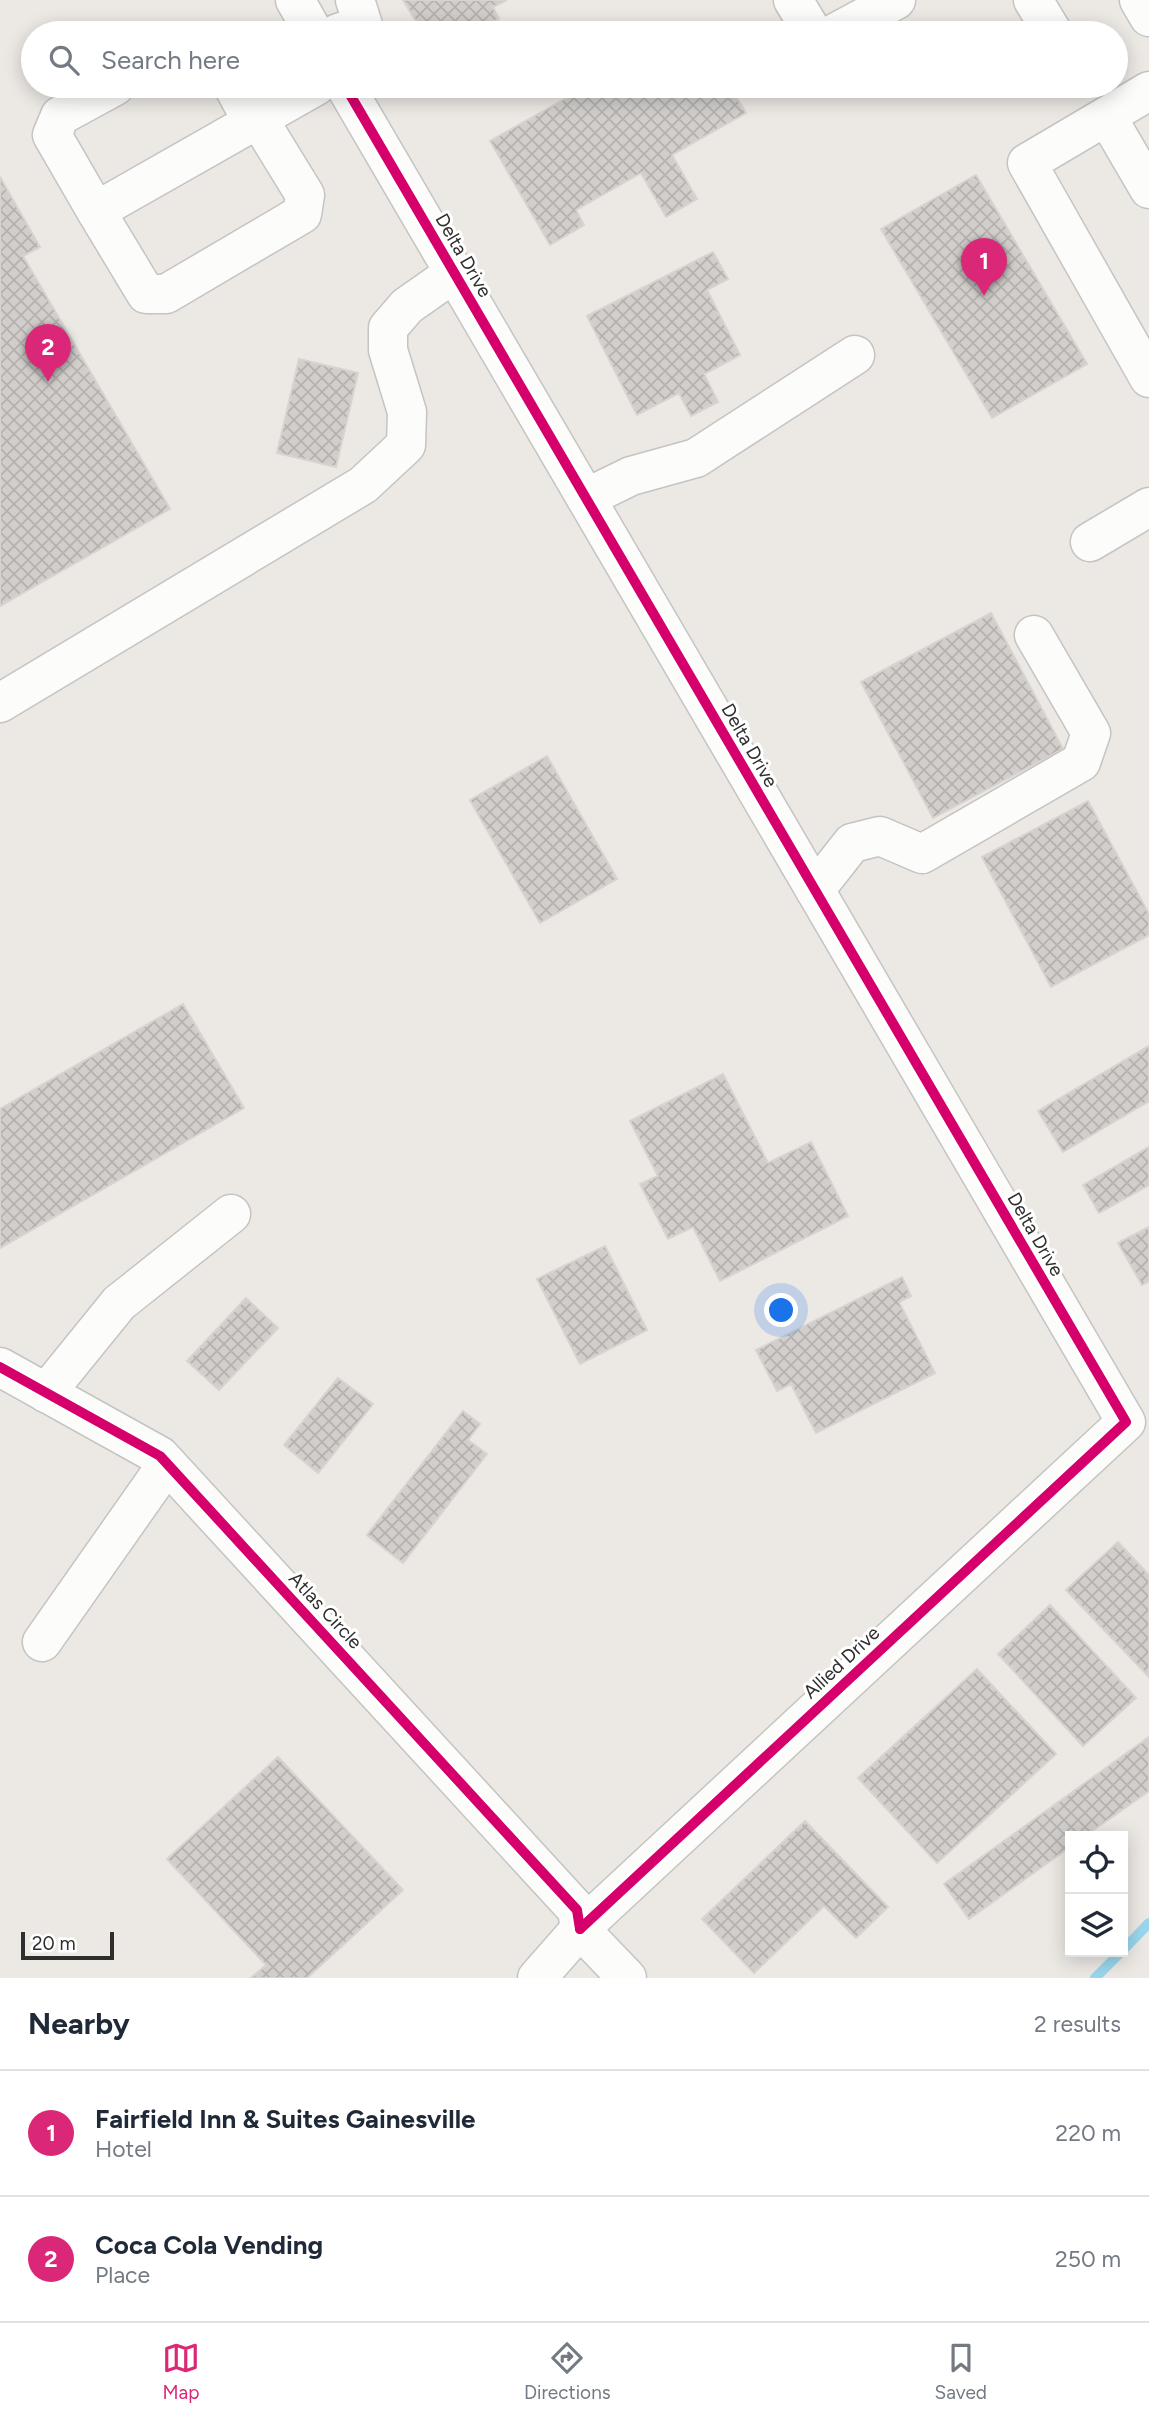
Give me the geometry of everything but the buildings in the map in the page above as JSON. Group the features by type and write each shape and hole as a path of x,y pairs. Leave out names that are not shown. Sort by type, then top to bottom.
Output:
{"street":[{"path":"295,0 307,21"},
{"path":"355,0 362,21"},
{"path":"793,0 806,21"},
{"path":"857,21 896,0"},
{"path":"1033,0 1046,21"},
{"path":"1139,0 1149,17"},
{"path":"1149,91 1027,163 1149,377"},
{"path":"93,98 60,116 52,135 146,294 166,294 302,214 306,195 241,98"},
{"path":"96,211 295,98"},
{"name":"Delta Drive","path":"352,98 1126,1422"},
{"path":"1107,117 1149,189"},
{"path":"0,704 363,485 407,445 407,412 388,350 388,328 407,306 454,273"},
{"path":"586,498 631,477 696,458 855,355"},
{"path":"1090,542 1149,507"},
{"path":"815,890 852,843 880,836 922,855 1081,762 1091,733 1034,635"},
{"path":"46,1392 119,1303 231,1214"},
{"name":"Atlas Circle","path":"0,1367 160,1456 577,1910 580,1929"},
{"name":"Allied Drive","path":"537,1978 580,1929 1126,1422"},
{"path":"42,1642 167,1464"},
{"path":"580,1929 627,1978"}],"waterway":[{"path":"1128,1945 1149,1923"},
{"path":"1095,1978 1116,1957"}],"cycle path":[{"path":"352,98 1126,1422 580,1929"},
{"path":"0,1367 160,1456 577,1910 580,1929"}],"place":[{"name":"Fairfield Inn & Suites Gainesville","path":"984,296"},
{"name":"Coca Cola Vending","path":"48,382"}]}
